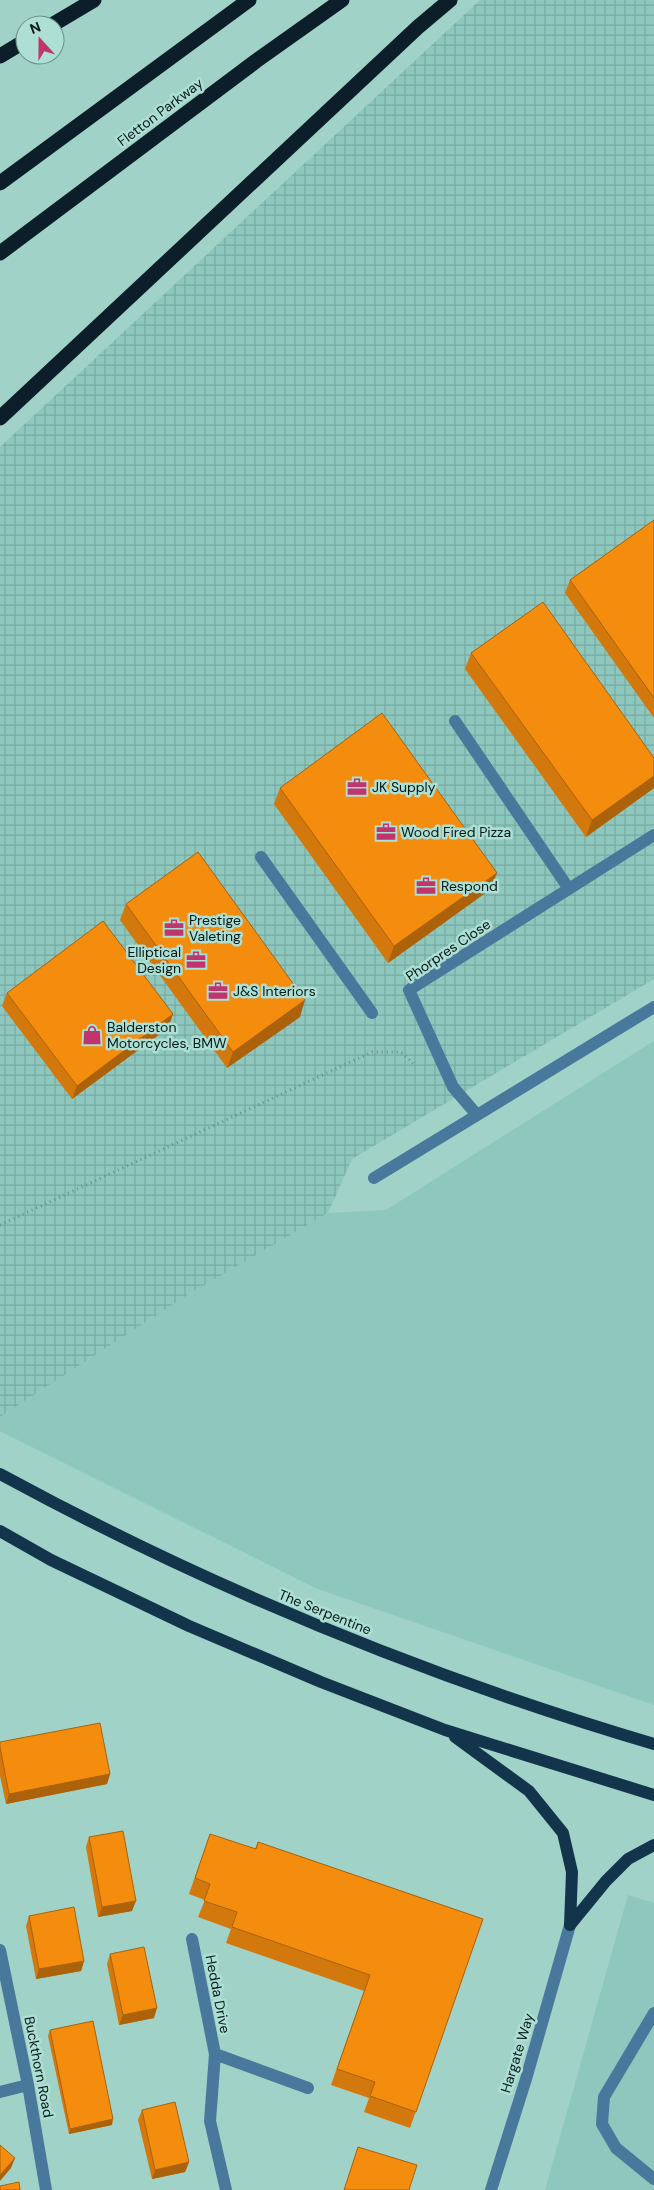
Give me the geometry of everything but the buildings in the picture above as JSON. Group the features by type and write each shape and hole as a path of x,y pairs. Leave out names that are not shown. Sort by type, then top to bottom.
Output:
{"highway":[{"path":"65,17 94,0"},
{"path":"0,183 248,0"},
{"name":"Fletton Parkway","path":"0,253 256,61 342,0"},
{"path":"0,418 418,27 450,0"},
{"path":"0,56 15,47"}],"main road":[{"name":"The Serpentine","path":"0,1474 116,1534 212,1580 343,1637 592,1725 654,1744"},
{"path":"0,1531 52,1560 190,1626 321,1682 444,1730 654,1795"},
{"path":"444,1730 529,1790 563,1833 572,1872 570,1925"},
{"path":"570,1925 606,1881 628,1860 654,1845"}],"street":[{"path":"455,721 569,889"},
{"name":"Phorpres Close","path":"477,1114 453,1087 409,990 654,836"},
{"path":"262,857 372,1012"},
{"path":"374,1178 654,1007"},
{"name":"Hargate Way","path":"491,2190 526,2079 570,1925"},
{"name":"Hedda Drive","path":"192,1939 215,2054 210,2122 226,2190"},
{"name":"Buckthorn Road","path":"0,1950 28,2085 46,2190"},
{"path":"654,2013 604,2097 602,2124 616,2148 654,2178"},
{"name":"Hedda Drive","path":"215,2054 308,2088"},
{"path":"0,2092 28,2085"}],"path":[{"path":"0,1225 372,1052 402,1052 421,1071 453,1087"}],"shaded area":[{"path":"480,0 654,0 654,979 352,1159 328,1213 186,1296 0,1417 0,447"},
{"path":"654,1041 654,1705 315,1588 0,1431 0,1417 186,1296 328,1213 386,1210"},
{"path":"628,1895 654,1903 654,2190 545,2190"}],"place":[{"name":"JK Supply","path":"357,787"},
{"name":"Wood Fired Pizza","path":"386,832"},
{"name":"Respond","path":"426,886"},
{"name":"Prestige Valeting","path":"174,928"},
{"name":"Elliptical Design","path":"196,960"},
{"name":"J&S Interiors","path":"218,991"},
{"name":"Balderston Motorcycles, BMW","path":"92,1035"}]}
